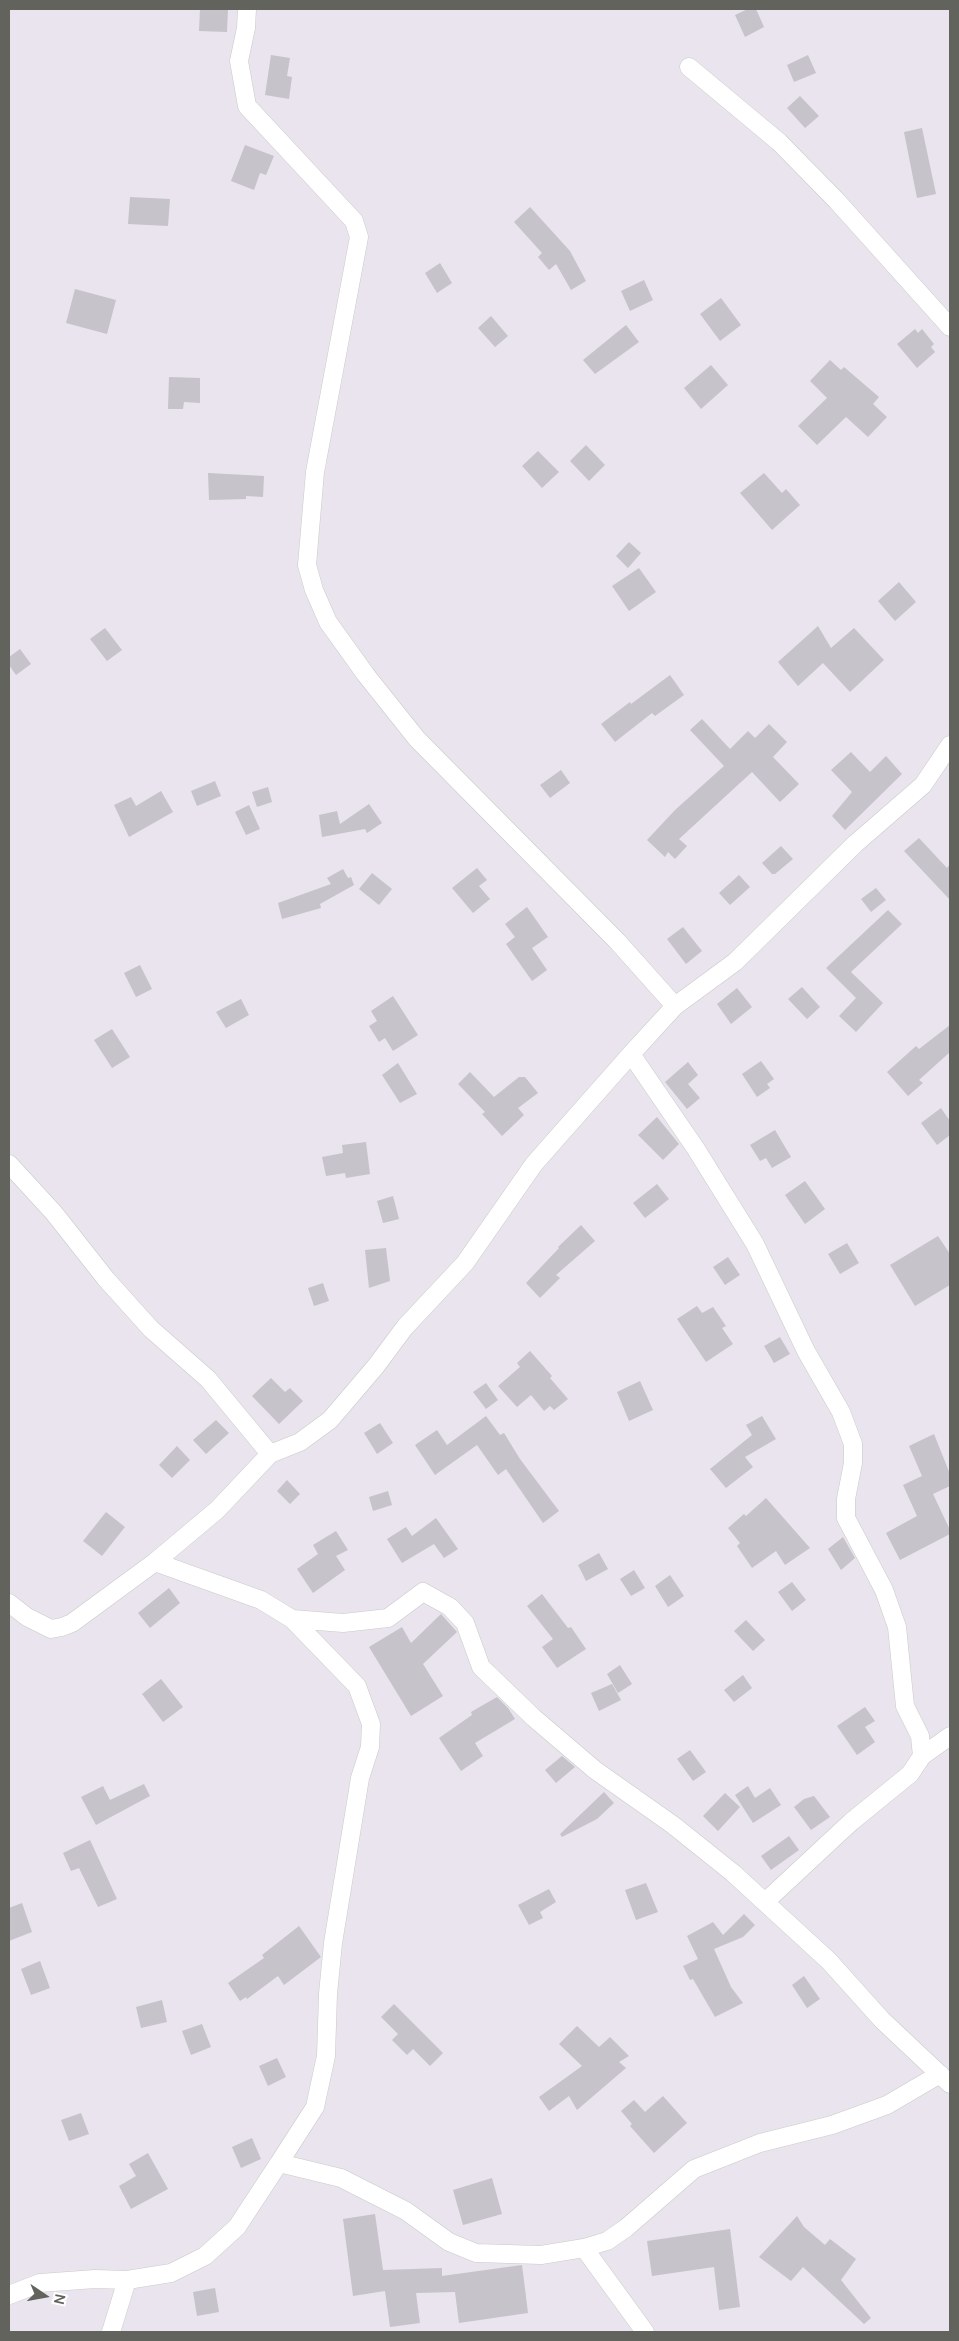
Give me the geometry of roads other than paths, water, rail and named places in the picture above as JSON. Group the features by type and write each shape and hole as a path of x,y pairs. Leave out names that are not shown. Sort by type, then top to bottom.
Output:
{"street":[{"path":"247,9 246,28 239,61 247,106 354,221 359,237 315,472 307,565 314,590 328,622 366,675 417,739 617,941 676,1006"},
{"path":"689,66 779,142 836,200 950,327"},
{"path":"9,1603 27,1616 51,1629 72,1623 155,1562 217,1510 270,1454 300,1442 330,1420 376,1366 405,1327 465,1263 534,1164 631,1054 676,1006 735,962 855,844 923,785 950,745"},
{"path":"631,1054 696,1149 755,1244 806,1351 841,1412 853,1444 853,1463 846,1499 846,1518 884,1590 897,1626 905,1706 920,1736 922,1756"},
{"path":"9,1164 54,1213 106,1279 151,1329 208,1380 270,1454"},
{"path":"9,2295 40,2283 95,2279 127,2280 171,2273 205,2256 237,2227 315,2107 326,2056 328,1994 333,1943 360,1778 370,1747 371,1724 357,1686 292,1619 261,1600 155,1562"},
{"path":"279,2163 341,2178 406,2211 449,2242 476,2253 541,2255 584,2248 607,2241 626,2228 694,2169 760,2143 832,2125 888,2106 945,2079 882,2020 829,1961 733,1873 673,1825 595,1770 534,1718 481,1667 465,1623 450,1607 423,1592 388,1618 343,1623 292,1619"},
{"path":"765,1902 851,1822 910,1774 922,1756 950,1736"},
{"path":"584,2248 645,2332"},
{"path":"111,2332 127,2280"}]}
